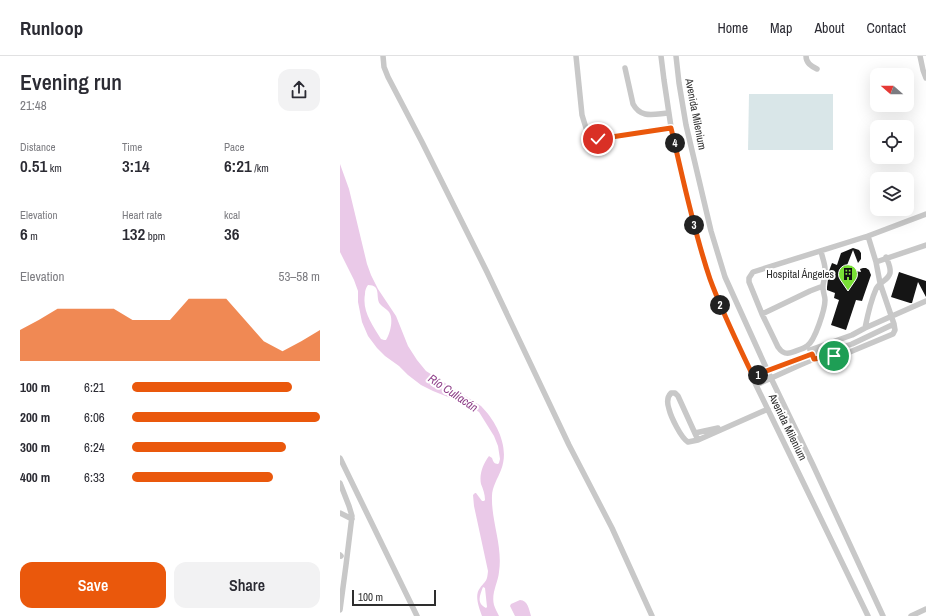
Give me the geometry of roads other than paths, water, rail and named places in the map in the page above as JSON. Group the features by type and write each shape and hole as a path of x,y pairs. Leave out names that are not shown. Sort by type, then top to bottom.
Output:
{"street":[{"path":"383,56 384,67 388,77 487,272 569,445 612,528 652,616"},
{"path":"576,56 582,114 586,128 591,136 598,139 671,128"},
{"name":"Avenida Milenium","path":"662,56 671,128 692,218 710,278 731,331 756,385 868,616"},
{"name":"Avenida Milenium","path":"676,56 686,125 711,231 725,277 883,616"},
{"path":"806,56 807,62 810,66 817,69"},
{"path":"923,60 923,70 926,78"},
{"path":"625,68 633,104 636,109 640,113 644,114 668,113"},
{"path":"894,324 852,344 836,349 786,354 778,347 762,314 749,282 749,278 753,272 868,236 926,214"},
{"path":"756,385 771,378 811,352 845,354 892,335 895,331 894,324 880,283 876,262 868,236"},
{"path":"876,262 926,244"},
{"path":"811,352 825,300 823,286 826,268 821,251"},
{"path":"866,328 875,292 880,283 889,277 890,268 886,258"},
{"path":"762,314 823,286"},
{"path":"753,376 768,371 926,302"},
{"path":"698,440 678,396 675,393 671,394 668,397 669,409 683,439 688,442 698,440 768,409"},
{"path":"695,433 728,426"},
{"path":"340,458 417,616"},
{"path":"340,483 352,519 340,610"},
{"path":"340,513 352,519"},
{"path":"911,616 926,609"}],"water":[{"name":"Río Culiacán","path":"340,164 349,189 371,275 378,289 396,316 408,346 426,371 481,406 487,412 497,427 503,444 503,462 492,493 493,515 500,562 493,601 499,616 482,616 478,602 477,594 486,581 488,571 473,495 476,493 482,501 485,500 481,484 481,473 483,466 489,456 495,463 499,463 500,459 498,446 494,436 479,412 468,405 421,385 377,348 368,336 362,322 358,302 358,291 340,252","holes":["368,285 377,289 380,304 388,311 391,318 391,326 386,340 381,339 366,312 364,300 365,290","483,587 485,588 486,608 480,601"]},
{"path":"523,600 526,603 531,616 515,616 510,606 511,604"}],"place":[{"name":"Hospital Ángeles","path":"848,291"}]}
